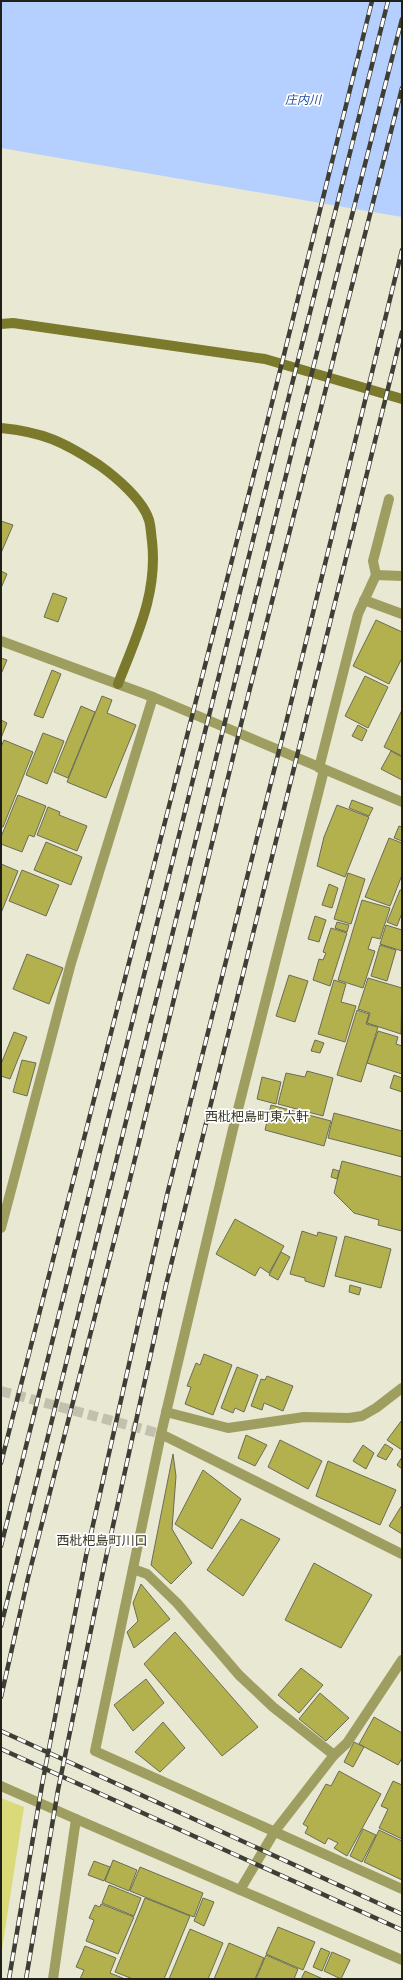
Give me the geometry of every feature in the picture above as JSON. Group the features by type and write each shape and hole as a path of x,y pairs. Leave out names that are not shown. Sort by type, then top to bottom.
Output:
{"street":[{"path":"1,324 68,330 265,359 402,399"},
{"path":"1,428 28,431 56,439 82,454 105,469 132,492 149,520 153,552 152,582 146,611 118,684"},
{"path":"388,499 373,561 376,575 358,614 322,769 233,1129 166,1412 95,1751 402,1888"},
{"path":"376,575 402,576"},
{"path":"364,600 402,614"},
{"path":"1,640 153,697 402,802"},
{"path":"1,1228 72,963 153,697"},
{"path":"166,1412 228,1428 304,1417 349,1418 362,1416 376,1408 402,1388"},
{"path":"161,1434 402,1554"},
{"path":"133,1569 147,1574 177,1603 239,1674 273,1706 334,1755"},
{"path":"240,1890 275,1831 334,1755 347,1743 402,1660"},
{"path":"1,1786 402,1960"},
{"path":"53,1979 76,1819"}],"shaded area":[{"path":"1,1798 24,1807 1,1956"}],"water":[{"name":"庄内川","path":"1,1 402,1 402,217 1,148"}],"building":[{"path":"1,521 13,525 1,553"},
{"path":"1,571 7,574 1,588"},
{"path":"53,593 67,598 58,622 44,617"},
{"path":"376,620 402,632 402,658 389,684 353,666"},
{"path":"1,658 7,660 1,674"},
{"path":"52,670 61,674 43,718 34,715"},
{"path":"365,676 388,687 368,728 345,716"},
{"path":"102,696 112,700 107,713 136,725 106,798 67,782"},
{"path":"81,706 95,712 68,778 54,772"},
{"path":"402,710 402,756 384,747"},
{"path":"1,720 7,723 1,738"},
{"path":"358,725 367,730 362,741 352,736"},
{"path":"43,733 64,741 47,784 26,775"},
{"path":"4,740 33,752 3,827 1,827 1,747"},
{"path":"391,751 402,757 402,780 381,769"},
{"path":"18,795 46,806 34,837 29,835 22,852 1,844 1,837"},
{"path":"352,800 373,808 369,816 349,808"},
{"path":"337,805 369,817 345,877 317,866 324,837"},
{"path":"48,807 60,812 59,815 87,826 77,851 37,835"},
{"path":"399,826 402,827 402,841 394,838"},
{"path":"389,838 402,843 402,875 390,906 365,897"},
{"path":"46,842 82,857 71,885 34,870"},
{"path":"1,864 18,871 1,913"},
{"path":"22,870 59,885 46,916 9,901"},
{"path":"348,873 365,879 351,924 334,919"},
{"path":"329,884 338,888 332,908 322,905"},
{"path":"400,890 402,890 402,913 397,926 387,922"},
{"path":"362,900 390,908 380,939 372,937 368,949 375,951 363,988 338,980"},
{"path":"315,916 326,920 319,942 308,939"},
{"path":"337,922 349,925 347,932 335,928"},
{"path":"386,925 402,930 402,951 380,944"},
{"path":"331,928 347,933 330,986 313,980 319,959 323,960 326,953 323,952"},
{"path":"380,945 396,950 387,981 371,976"},
{"path":"27,954 63,968 49,1004 13,989"},
{"path":"289,975 308,981 295,1022 276,1016"},
{"path":"368,978 402,988 401,1034 367,1023 370,1013 358,1009"},
{"path":"334,980 346,984 341,1002 356,1006 345,1042 318,1034"},
{"path":"357,1010 369,1014 366,1024 378,1027 361,1082 337,1075"},
{"path":"378,1031 398,1037 396,1044 402,1046 402,1074 367,1063"},
{"path":"14,1032 27,1037 10,1079 1,1076 1,1064"},
{"path":"315,1040 324,1043 320,1053 311,1051"},
{"path":"22,1060 36,1063 27,1096 13,1092"},
{"path":"307,1071 333,1078 323,1116 278,1104 286,1073 305,1077"},
{"path":"394,1075 402,1078 402,1092 390,1088"},
{"path":"262,1077 281,1082 276,1104 257,1099"},
{"path":"271,1105 331,1121 324,1146 265,1130"},
{"path":"334,1113 402,1131 402,1157 328,1138"},
{"path":"342,1161 402,1177 402,1231 378,1225 379,1220 354,1213 334,1193"},
{"path":"333,1169 339,1171 337,1179 331,1177"},
{"path":"235,1219 284,1246 269,1273 260,1267 255,1276 216,1254"},
{"path":"302,1231 317,1236 318,1232 337,1237 324,1287 305,1281 305,1278 290,1274"},
{"path":"345,1236 391,1249 381,1288 335,1276"},
{"path":"281,1252 290,1257 278,1280 269,1275"},
{"path":"350,1285 361,1288 359,1295 349,1292"},
{"path":"204,1354 232,1365 213,1415 185,1404 191,1387 187,1386 196,1363 200,1365"},
{"path":"237,1367 258,1375 244,1412 235,1408 233,1413 221,1408"},
{"path":"267,1376 293,1386 283,1411 264,1403 262,1410 251,1406 261,1379 265,1380"},
{"path":"402,1420 402,1450 387,1440"},
{"path":"246,1435 267,1445 255,1466 238,1458"},
{"path":"280,1440 322,1461 308,1489 268,1467"},
{"path":"385,1444 393,1449 386,1460 377,1456"},
{"path":"363,1445 374,1453 366,1469 353,1461"},
{"path":"173,1454 176,1476 172,1529 192,1563 171,1584 151,1565"},
{"path":"402,1457 402,1469 397,1465"},
{"path":"328,1461 396,1490 380,1525 316,1496"},
{"path":"203,1470 241,1499 212,1549 175,1524"},
{"path":"402,1505 402,1534 389,1526"},
{"path":"241,1519 280,1539 243,1596 207,1570"},
{"path":"314,1563 372,1595 341,1648 285,1620"},
{"path":"141,1584 170,1619 134,1648 127,1632 138,1621 133,1603"},
{"path":"175,1632 258,1727 222,1756 144,1664"},
{"path":"301,1668 323,1685 299,1713 278,1695"},
{"path":"146,1679 164,1703 133,1731 114,1705"},
{"path":"320,1693 349,1718 326,1741 299,1719"},
{"path":"374,1717 402,1733 402,1758 398,1765 359,1744"},
{"path":"163,1722 185,1748 160,1772 135,1752"},
{"path":"354,1742 364,1747 353,1767 344,1762"},
{"path":"339,1771 381,1794 347,1856 334,1848 338,1843 328,1838 325,1844 305,1833 308,1827 303,1824 326,1784 331,1786"},
{"path":"393,1781 402,1785 402,1839 379,1828 388,1809 381,1806"},
{"path":"363,1829 376,1835 362,1862 350,1856"},
{"path":"379,1830 402,1841 402,1880 364,1862"},
{"path":"113,1860 137,1870 129,1891 105,1881"},
{"path":"94,1861 110,1867 104,1881 88,1875"},
{"path":"140,1867 203,1893 194,1917 130,1891"},
{"path":"109,1885 141,1898 134,1916 102,1903"},
{"path":"145,1898 190,1916 164,1979 133,1979 115,1972"},
{"path":"203,1898 214,1902 204,1926 194,1921"},
{"path":"101,1904 134,1917 118,1954 86,1941 94,1920 89,1918 95,1905 100,1907"},
{"path":"278,1927 315,1942 303,1970 266,1954"},
{"path":"190,1929 223,1943 208,1979 169,1979"},
{"path":"229,1943 264,1958 255,1979 214,1979"},
{"path":"85,1946 116,1958 110,1973 125,1979 80,1979 84,1970 76,1967"},
{"path":"321,1948 330,1952 322,1971 313,1967"},
{"path":"332,1952 350,1960 341,1979 324,1971"},
{"path":"266,1955 298,1969 294,1979 256,1979"},
{"path":"305,1971 323,1979 301,1979"}],"tunnel":[{"path":"1,1391 161,1434"}],"railway":[{"path":"1,1463 266,427 372,1"},
{"path":"1,1546 388,1"},
{"path":"1,1626 295,439 402,19"},
{"path":"1,1697 28,1578 130,1179 246,704 402,88"},
{"path":"9,1979 42,1785 86,1556 167,1195 287,719 402,250"},
{"path":"26,1979 58,1790 105,1562 166,1285 402,332"},
{"path":"1,1731 402,1914"},
{"path":"1,1749 402,1930"}],"district":[{"name":"西枇杷島町東六軒","path":"257,1116"},
{"name":"西枇杷島町川口","path":"102,1540"}]}
